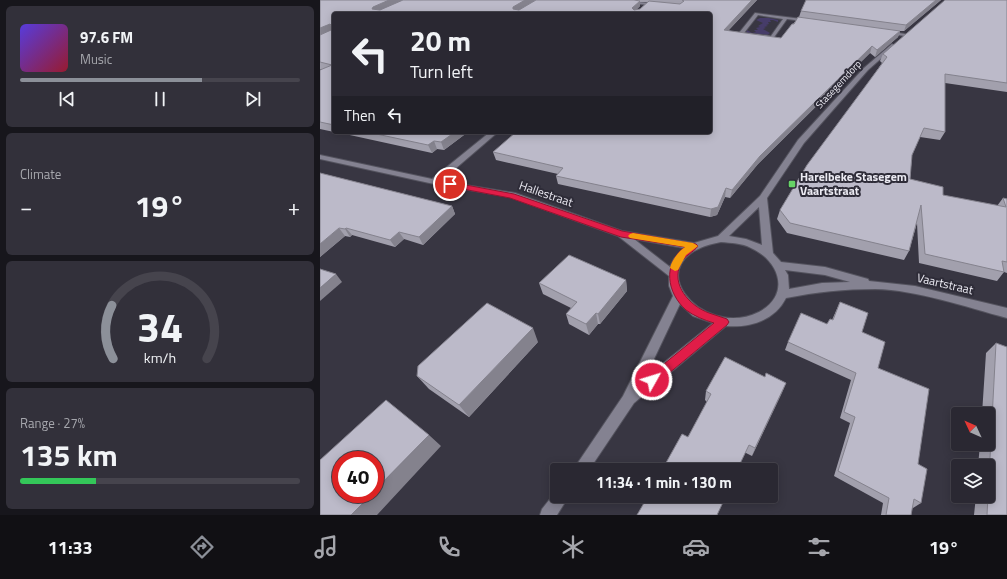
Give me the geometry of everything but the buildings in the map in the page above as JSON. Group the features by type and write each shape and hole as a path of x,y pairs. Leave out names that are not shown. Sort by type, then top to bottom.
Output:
{"street":[{"path":"624,2 667,6"},
{"path":"642,9 648,4"},
{"path":"786,18 772,38 741,34 757,14 817,22"},
{"name":"Stasegemdorp","path":"721,239 763,198 801,142 866,69 907,33 884,31"},
{"path":"434,182 492,134"},
{"name":"Hallestraat","path":"320,157 434,182 512,196 621,234 693,246"},
{"path":"763,198 768,254"},
{"name":"Hallestraat","path":"621,234 673,274"},
{"path":"721,239 738,240 754,246 768,254 778,265 783,274 784,284 783,294 776,307 762,316 744,322 724,322 705,316 690,307 679,296 674,285 673,274 676,263 683,253 693,246 706,241 721,239"},
{"name":"Vaartstraat","path":"778,265 824,271 876,285 915,290 1007,313"},
{"name":"Vaartstraat","path":"783,294 822,287 876,285"},
{"path":"585,463 628,400 679,296"},
{"path":"628,400 724,322"},
{"path":"548,515 556,503"}],"shaded area":[{"path":"760,18 778,20 778,22 770,20 771,22 768,22 769,24 766,25 768,26 764,27 766,28 763,29 770,33 766,36 746,33 747,30 752,33 756,32 754,30 758,30 756,28 760,27 758,26 763,23 756,20"}],"slow traffic":[{"path":"633,236 693,246 683,253 676,263 675,268"}],"place":[{"name":"Harelbeke Stasegem Vaartstraat","path":"792,184"}],"route":[{"path":"450,184 512,196 621,234 693,246 683,253 676,263 673,274 674,285 679,296 690,307 705,316 724,322 652,380"}]}
